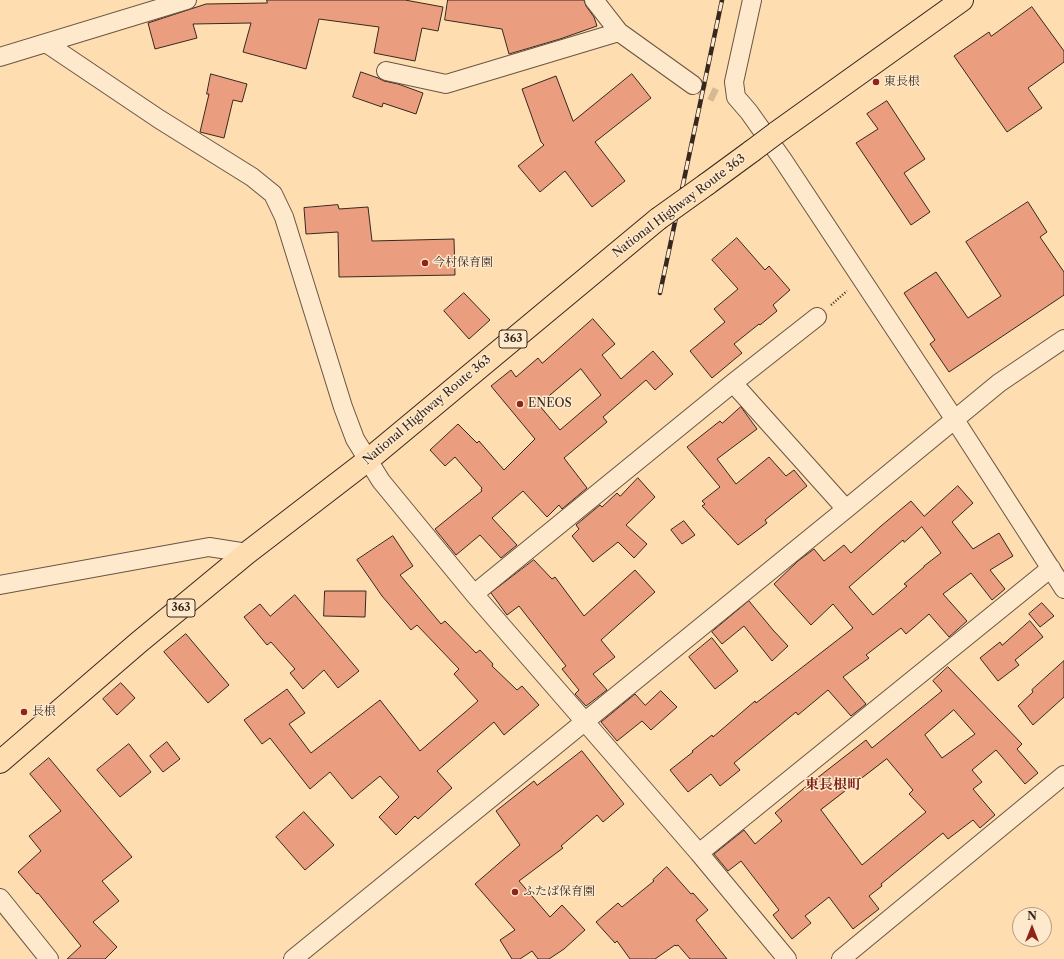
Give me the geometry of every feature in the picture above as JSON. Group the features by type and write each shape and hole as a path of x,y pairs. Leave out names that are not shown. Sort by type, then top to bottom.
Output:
{"highway":[{"name":"National Highway Route 363","path":"0,762 138,643 247,553 368,460 658,219 752,151 948,4"}],"street":[{"path":"0,57 46,43 137,7 187,0"},
{"path":"594,0 619,32 692,85"},
{"path":"752,0 734,82 736,97 749,112 783,160 955,420 1064,589"},
{"path":"386,71 446,84 619,32"},
{"path":"46,43 160,119 252,177 273,194 284,217 343,407 355,439 381,481 474,594 699,853 787,959"},
{"path":"474,594 733,383 817,317"},
{"path":"293,959 586,722 955,420 999,382 1064,339"},
{"path":"733,383 846,509"},
{"path":"0,585 209,547 247,553"},
{"path":"699,853 1051,568"},
{"path":"841,959 1064,775"},
{"path":"0,898 49,959"}],"path":[{"path":"817,317 850,288"}],"building":[{"path":"267,0 405,0 443,7 438,31 422,28 415,61 374,53 379,27 319,19 306,69 243,52 251,23 193,24 197,38 155,49 148,23 206,4 267,3"},
{"path":"448,0 584,0 586,6 594,17 597,26 509,54 502,29 445,20"},
{"path":"1032,7 1064,51 1064,62 1028,88 1042,108 1007,132 954,56 989,32 991,36"},
{"path":"361,72 423,93 416,114 383,103 382,107 353,97"},
{"path":"211,74 247,84 242,102 233,100 224,138 200,132 209,94 207,94"},
{"path":"632,74 651,98 595,142 625,181 592,207 565,171 540,192 518,166 544,145 541,142 522,89 556,76 573,121"},
{"path":"887,101 925,159 904,173 930,212 911,225 856,143 878,129 867,114"},
{"path":"1028,202 1047,232 1040,237 1064,272 1064,295 949,372 930,344 935,340 904,293 936,272 968,318 1001,296 966,242"},
{"path":"338,205 339,209 368,207 372,241 454,239 455,275 339,277 338,232 306,234 304,208"},
{"path":"737,238 765,270 769,266 790,290 773,305 777,311 734,344 742,353 712,378 690,351 725,322 714,309 738,289 712,260"},
{"path":"464,293 490,320 469,339 444,311"},
{"path":"593,319 615,344 602,355 621,379 653,351 673,374 655,390 646,380 603,417 607,422 564,458 587,488 562,509 559,505 547,517 523,491 492,518 517,545 501,558 480,535 456,555 435,529 482,491 482,488 455,457 445,466 430,450 458,424 477,443 479,441 504,470 535,439 491,386 511,370 516,377 538,358 542,363","holes":["581,369 601,395 560,430 539,405"]},
{"path":"741,407 757,429 717,459 736,484 769,457 786,476 794,470 807,486 765,520 767,523 738,545 702,506 705,504 702,501 720,487 687,447 720,421 722,423"},
{"path":"638,478 655,497 626,525 647,544 634,558 618,542 593,562 572,536 579,529 576,525 600,505 602,507 617,493 620,496"},
{"path":"958,486 973,503 952,522 973,549 999,533 1013,556 990,570 1005,589 992,600 971,573 943,594 967,621 949,637 929,614 906,634 901,628 866,655 869,658 843,677 866,704 851,716 828,690 798,715 796,712 734,763 740,770 720,786 711,774 688,792 670,770 712,735 713,737 755,701 756,703 853,628 833,604 811,625 774,584 798,561 814,549 824,561 844,545 851,553 911,501 924,516","holes":["922,527 941,553 904,584 907,586 873,615 849,587 903,540 904,542"]},
{"path":"684,521 695,535 682,544 671,530"},
{"path":"393,536 413,566 400,575 441,624 445,621 476,653 480,650 493,664 492,666 517,690 522,686 539,705 504,735 494,722 437,771 452,788 418,819 415,816 396,835 379,817 399,797 380,776 352,799 330,772 310,789 270,738 262,744 244,720 287,689 305,713 289,724 311,753 380,700 420,751 478,701 454,674 459,669 417,625 411,630 382,596 357,560"},
{"path":"534,560 552,579 555,577 584,616 635,570 655,592 601,640 615,657 593,674 607,690 586,706 575,694 579,690 562,669 566,666 519,606 507,615 491,593"},
{"path":"325,591 366,591 365,617 324,616"},
{"path":"295,595 359,671 338,688 324,670 303,689 290,673 295,669 271,642 267,645 244,617 260,604 270,616"},
{"path":"749,601 788,646 772,661 744,626 722,644 712,632"},
{"path":"1042,603 1054,616 1040,627 1029,614"},
{"path":"1030,621 1043,637 1015,660 1019,665 998,681 980,658 1000,642 1002,645"},
{"path":"186,634 229,685 208,703 164,652"},
{"path":"712,638 738,671 715,689 689,657"},
{"path":"1064,661 1064,697 1033,725 1018,706 1033,692 1032,690"},
{"path":"948,667 1022,744 1017,749 1038,773 1025,784 996,750 972,770 982,782 973,789 995,815 980,828 973,820 948,839 943,833 881,884 882,886 869,896 879,909 853,929 829,897 805,916 811,923 792,939 773,915 779,910 741,861 728,871 714,854 744,830 755,844 782,821 775,813 803,789 866,740 872,748 942,691 933,681","holes":["954,710 975,734 942,758 925,735","887,759 913,790 909,794 926,812 862,865 821,810"]},
{"path":"121,683 135,698 117,715 103,699"},
{"path":"661,691 677,707 651,730 642,721 617,741 601,722 635,694 645,705"},
{"path":"167,742 180,759 163,772 150,756"},
{"path":"129,744 151,772 120,797 97,770"},
{"path":"582,751 624,804 603,822 597,815 561,846 563,848 519,881 550,917 562,905 585,930 564,949 549,959 538,959 532,951 520,959 512,959 500,940 515,930 475,884 520,845 496,811 534,781 537,785"},
{"path":"49,758 132,857 102,881 119,901 93,922 117,947 105,959 67,959 81,946 38,893 37,894 18,872 41,851 29,836 61,811 30,774"},
{"path":"304,812 334,845 305,870 276,837"},
{"path":"667,867 691,894 693,893 708,910 696,920 727,959 690,959 678,945 675,945 655,959 630,959 617,941 615,943 596,922 618,903 622,907 654,881 653,880"}],"tunnel":[{"path":"693,85 716,96"}],"railway":[{"path":"660,293 722,0"}],"place":[{"name":"東長根","path":"876,82"},
{"name":"今村保育園","path":"425,263"},
{"name":"ENEOS","path":"520,404"},
{"name":"長根","path":"24,712"},
{"name":"ふたば保育園","path":"515,892"}],"district":[{"name":"東長根町","path":"833,785"}]}
